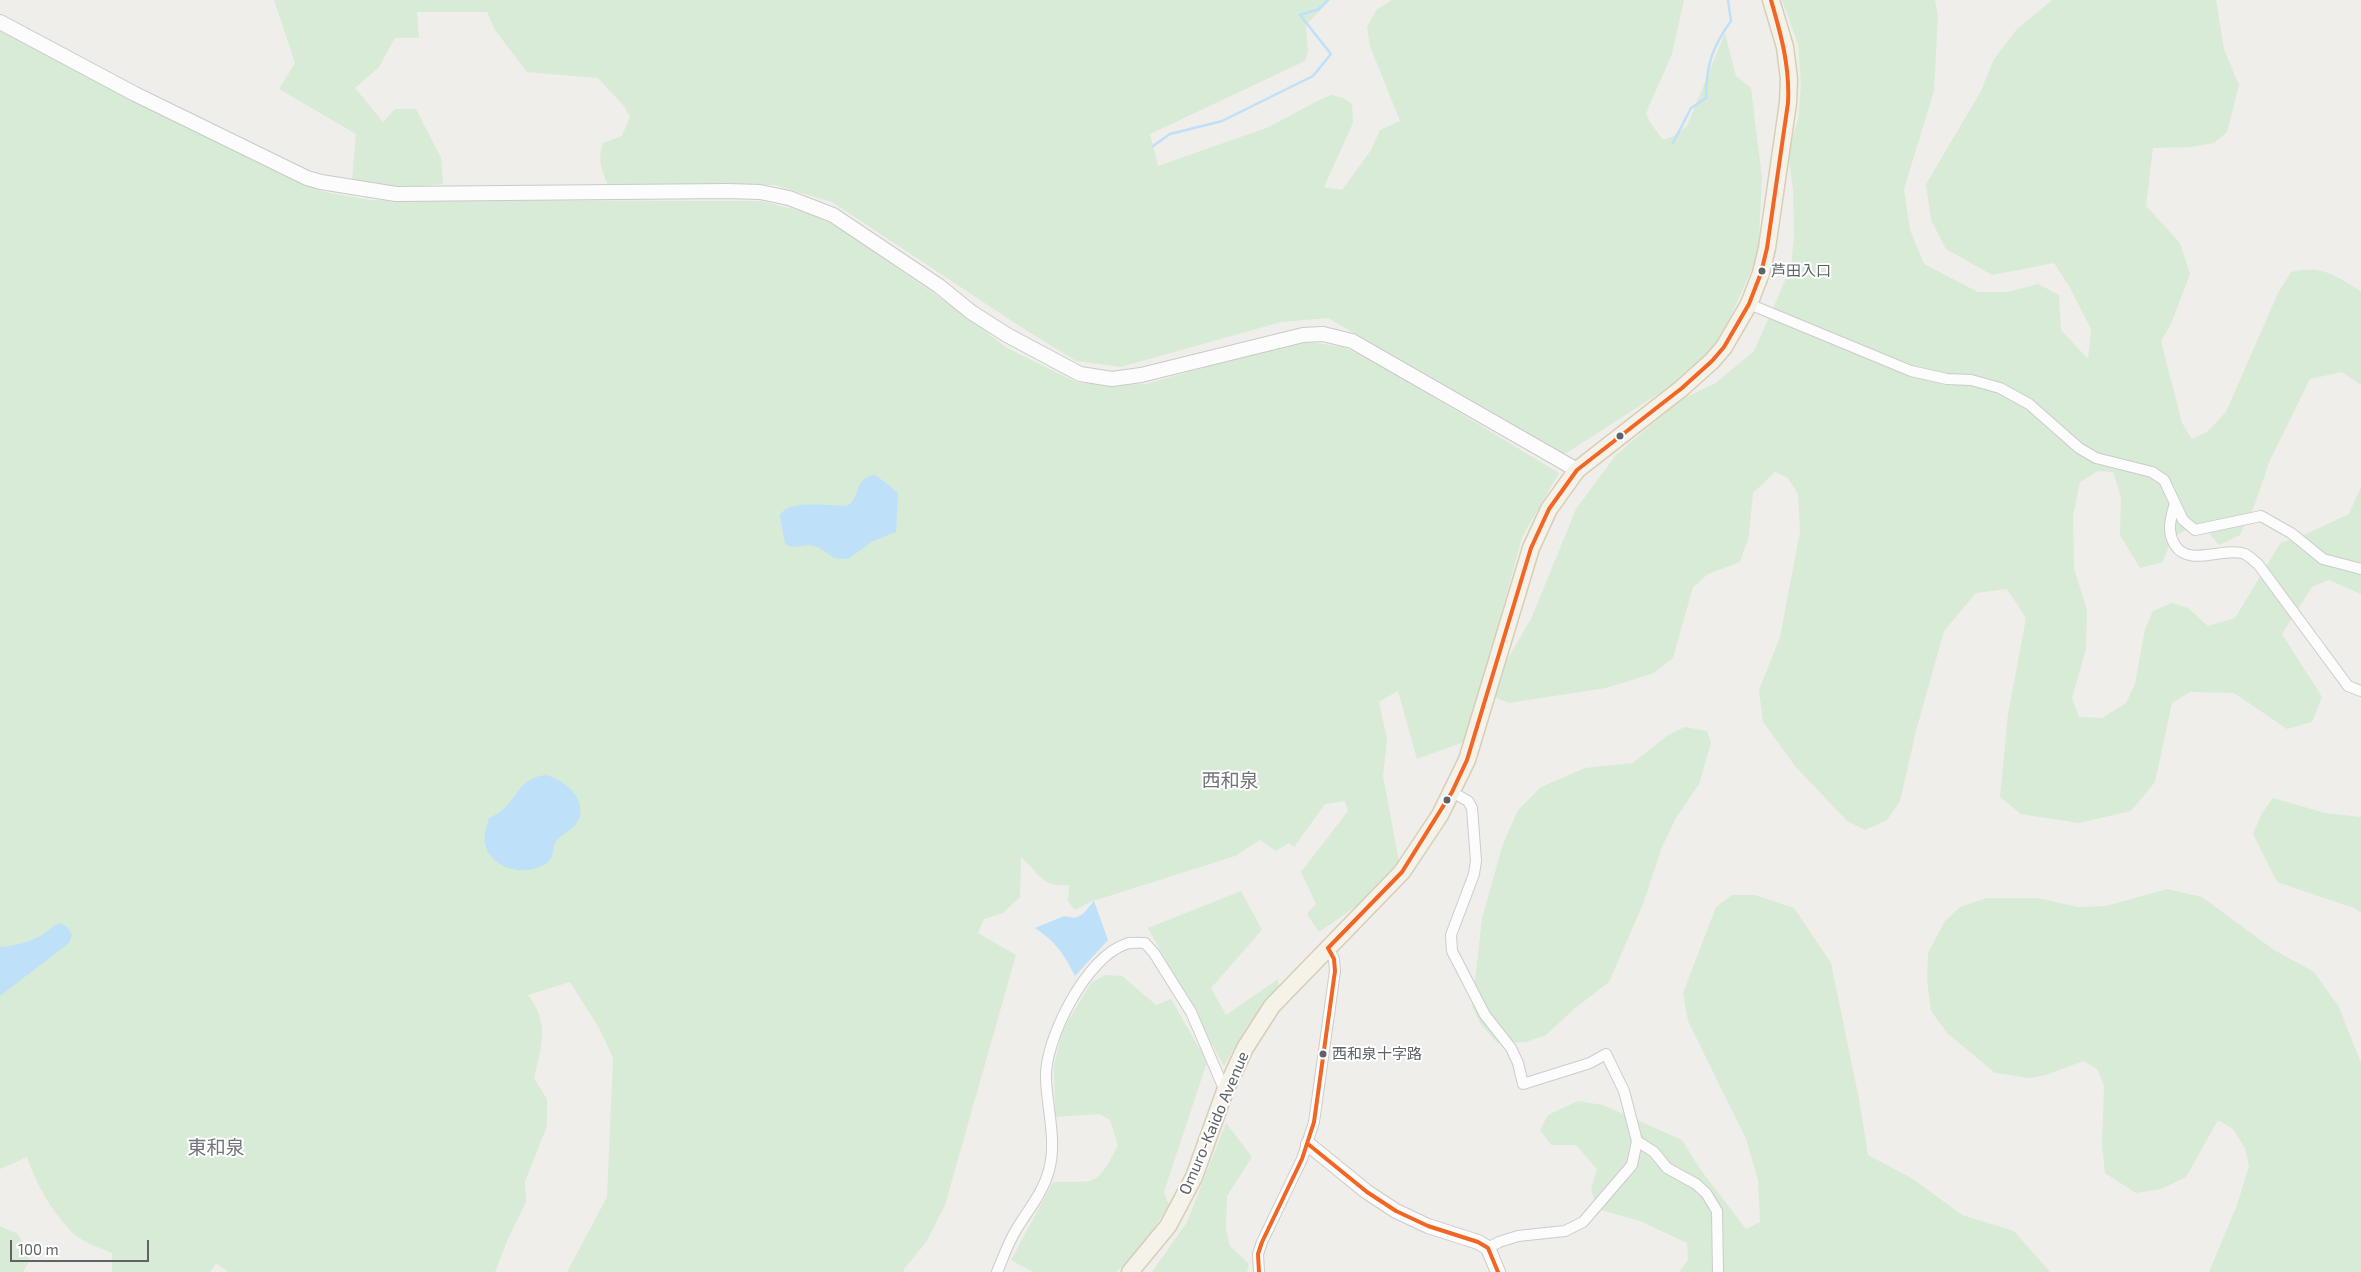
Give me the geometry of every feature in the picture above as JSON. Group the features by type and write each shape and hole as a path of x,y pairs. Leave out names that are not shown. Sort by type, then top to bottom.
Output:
{"main road":[{"name":"Omuro-Kaido Avenue","path":"1130,1272 1168,1226 1184,1197 1194,1177 1225,1091 1245,1048 1272,1006 1402,872 1452,792 1467,760 1484,710 1531,548 1550,509 1577,470 1682,388 1712,361 1724,347 1749,304 1761,273 1767,248 1788,103 1789,79 1785,47 1770,0"}],"street":[{"path":"0,22 135,94 307,178 321,182 396,194 727,191 760,192 789,198 833,215 931,281 971,312 1007,336 1080,374 1112,379 1141,375 1288,337 1323,334 1352,341 1577,470"},
{"path":"1749,304 1911,370 1948,379 1972,380 2000,388 2029,404 2079,448 2096,458 2152,472 2164,480 2184,520 2195,530 2261,516 2291,533 2322,559 2361,569"},
{"path":"2175,503 2170,521 2170,531 2174,544 2181,552 2197,556 2230,552 2246,554 2258,564 2348,686 2361,691"},
{"path":"1452,792 1468,801 1472,808 1476,861 1474,874 1451,935 1450,944 1485,1015 1511,1048 1524,1084 1590,1063 1606,1054 1624,1091 1637,1141 1632,1165 1583,1222 1565,1231 1518,1236 1488,1248"},
{"path":"998,1272 1015,1232 1042,1190 1049,1168 1051,1117 1046,1079 1047,1064 1057,1027 1091,973 1113,951 1127,944 1145,943 1154,953 1191,1012 1225,1091"},
{"path":"1259,1272 1258,1254 1267,1230 1308,1144 1314,1122 1333,999 1334,959 1328,948"},
{"path":"1637,1141 1654,1152 1667,1168 1696,1184 1706,1193 1714,1205 1717,1211 1719,1229 1718,1272"},
{"path":"1308,1144 1367,1192 1396,1211 1428,1226 1478,1242 1488,1248 1498,1272"}],"green space":[{"path":"274,0 1330,0 1306,25 1308,51 1305,61 1150,134 1158,166 1269,127 1321,99 1332,95 1343,98 1352,104 1353,123 1324,187 1342,190 1371,150 1380,130 1400,121 1370,46 1367,27 1377,9 1392,0 1684,0 1672,54 1646,113 1663,140 1674,136 1687,126 1725,33 1736,76 1751,88 1762,177 1758,255 1722,336 1689,374 1565,454 1328,318 1281,322 1121,367 1076,361 1021,327 832,202 774,185 608,185 601,164 601,149 603,143 622,136 630,117 624,106 598,78 527,72 495,30 487,12 417,12 419,38 395,38 379,67 355,88 383,122 395,109 416,109 441,158 443,184 397,188 352,180 356,134 279,89 295,63"},
{"path":"1782,0 1935,0 1938,16 1934,91 1904,189 1910,230 1924,264 1978,292 2008,292 2038,284 2059,295 2061,330 2088,359 2091,329 2069,286 2054,263 1992,275 1946,249 1931,220 1926,184 1980,93 1994,59 2017,29 2052,0 2216,0 2224,49 2239,85 2227,132 2214,143 2191,147 2153,148 2146,206 2180,243 2190,274 2171,324 2161,341 2182,423 2192,439 2207,432 2226,412 2278,293 2291,272 2311,269 2328,273 2361,291 2361,385 2342,372 2310,379 2270,460 2253,509 2240,535 2219,545 2203,526 2186,530 2172,540 2163,562 2140,568 2120,535 2121,497 2113,472 2098,471 2080,482 2073,516 2074,568 2087,610 2086,649 2072,698 2079,717 2102,718 2126,703 2135,684 2145,629 2153,611 2172,603 2188,608 2208,626 2235,618 2281,542 2295,539 2349,514 2361,487 2361,594 2329,580 2312,587 2282,634 2322,697 2312,722 2287,729 2234,693 2190,692 2172,703 2155,782 2131,811 2078,823 2021,814 2000,797 2008,714 2026,618 2007,589 1976,593 1944,631 1916,731 1900,801 1887,820 1865,830 1847,821 1795,766 1763,722 1759,690 1780,637 1800,532 1798,494 1788,478 1775,472 1753,493 1749,536 1740,562 1708,574 1693,587 1673,658 1654,673 1606,688 1509,703 1487,694 1531,619 1576,509 1616,455 1680,400 1716,383 1754,351 1791,267 1794,237 1793,190 1788,151 1798,120 1801,84 1798,44"},
{"path":"0,31 289,177 324,192 371,200 761,201 813,214 841,229 956,309 1007,348 1078,383 1146,384 1284,345 1311,342 1343,347 1377,363 1559,473 1522,537 1467,741 1417,759 1398,691 1379,702 1387,739 1383,776 1399,861 1373,892 1319,932 1307,914 1316,904 1301,872 1348,811 1345,801 1325,804 1294,847 1289,843 1276,851 1260,840 1235,856 1090,902 1075,910 1068,901 1069,885 1047,882 1021,857 1020,897 1003,913 984,919 978,933 1016,955 945,1205 927,1241 904,1269 904,1272 567,1272 607,1197 613,1058 599,1028 570,982 528,995 535,1006 542,1025 540,1055 534,1078 547,1099 547,1126 525,1181 526,1202 495,1272 228,1272 216,1263 210,1272 112,1272 112,1253 82,1240 66,1226 46,1198 35,1178 27,1157 0,1169"},
{"path":"1685,727 1707,731 1711,743 1699,784 1676,818 1662,847 1643,904 1609,982 1574,1009 1546,1035 1526,1042 1497,1043 1480,1023 1472,1007 1482,918 1503,844 1518,810 1541,787 1585,768 1633,763 1668,735"},
{"path":"2273,798 2325,813 2361,817 2361,913 2354,908 2277,882 2253,834 2262,813"},
{"path":"2167,889 2202,897 2274,950 2314,972 2339,1007 2361,1063 2361,1272 2209,1272 2237,1205 2249,1166 2245,1148 2233,1129 2218,1120 2186,1177 2161,1189 2136,1193 2105,1173 2102,1144 2104,1085 2097,1069 2083,1061 2046,1075 2029,1078 1995,1073 1947,1033 1931,1011 1927,980 1928,953 1945,921 1960,907 1987,898 2037,898 2078,907 2106,906"},
{"path":"1241,891 1262,930 1211,988 1226,1015 1278,979 1279,988 1247,1026 1224,1066 1148,928"},
{"path":"1732,895 1755,895 1794,908 1831,963 1859,1099 1868,1155 1913,1179 1962,1215 2014,1231 2050,1272 1679,1272 1688,1260 1687,1243 1640,1221 1597,1209 1591,1189 1597,1169 1576,1145 1551,1145 1540,1130 1548,1115 1578,1101 1603,1105 1682,1140 1700,1169 1746,1229 1760,1222 1758,1180 1746,1139 1688,1021 1683,993 1716,907"},
{"path":"1105,975 1122,976 1156,1005 1171,999 1207,1062 1164,1192 1169,1205 1140,1250 1116,1272 1033,1272 1011,1260 1053,1182 1079,1182 1094,1179 1105,1168 1118,1145 1110,1120 1100,1114 1055,1117 1054,1066 1062,1031 1091,983"},
{"path":"1226,1123 1252,1157 1227,1196 1226,1230 1230,1246 1249,1264 1247,1272 1152,1272 1187,1222"},
{"path":"0,1226 18,1234 30,1260 23,1272 0,1272"}],"water":[{"path":"874,475 898,494 896,532 873,541 848,559 834,558 820,548 810,545 792,547 785,544 780,516 784,511 799,505 845,506 850,504 864,479"},
{"path":"546,775 561,782 574,794 578,800 580,816 576,824 556,841 552,856 548,862 531,870 511,869 495,860 485,844 485,834 489,818 506,807 528,781"},
{"path":"1094,901 1108,940 1075,976 1059,949 1035,928 1064,916 1075,918 1083,914"},
{"path":"61,923 68,928 72,935 69,943 0,996 0,947 29,941"}],"waterway":[{"path":"1153,146 1170,134 1222,121 1313,76 1331,54 1300,15 1319,9 1328,0"},
{"path":"1673,143 1691,108 1706,98 1707,76 1711,57 1731,21 1728,0"}],"transit line":[{"path":"1328,948 1402,872 1452,792 1467,760 1531,548 1549,509 1577,470 1682,388 1712,361 1724,347 1749,304 1761,273 1767,248 1788,103 1786,63 1771,0"},
{"path":"1259,1272 1258,1254 1262,1242 1302,1159 1314,1122 1335,971 1334,959 1328,948"},
{"path":"1308,1144 1367,1192 1396,1211 1428,1226 1478,1242 1488,1248 1498,1272"}],"place":[{"name":"芦田入口","path":"1762,271"},
{"name":"西和泉十字路","path":"1323,1054"}],"district":[{"name":"西和泉","path":"1230,781"},
{"name":"東和泉","path":"216,1148"}]}
